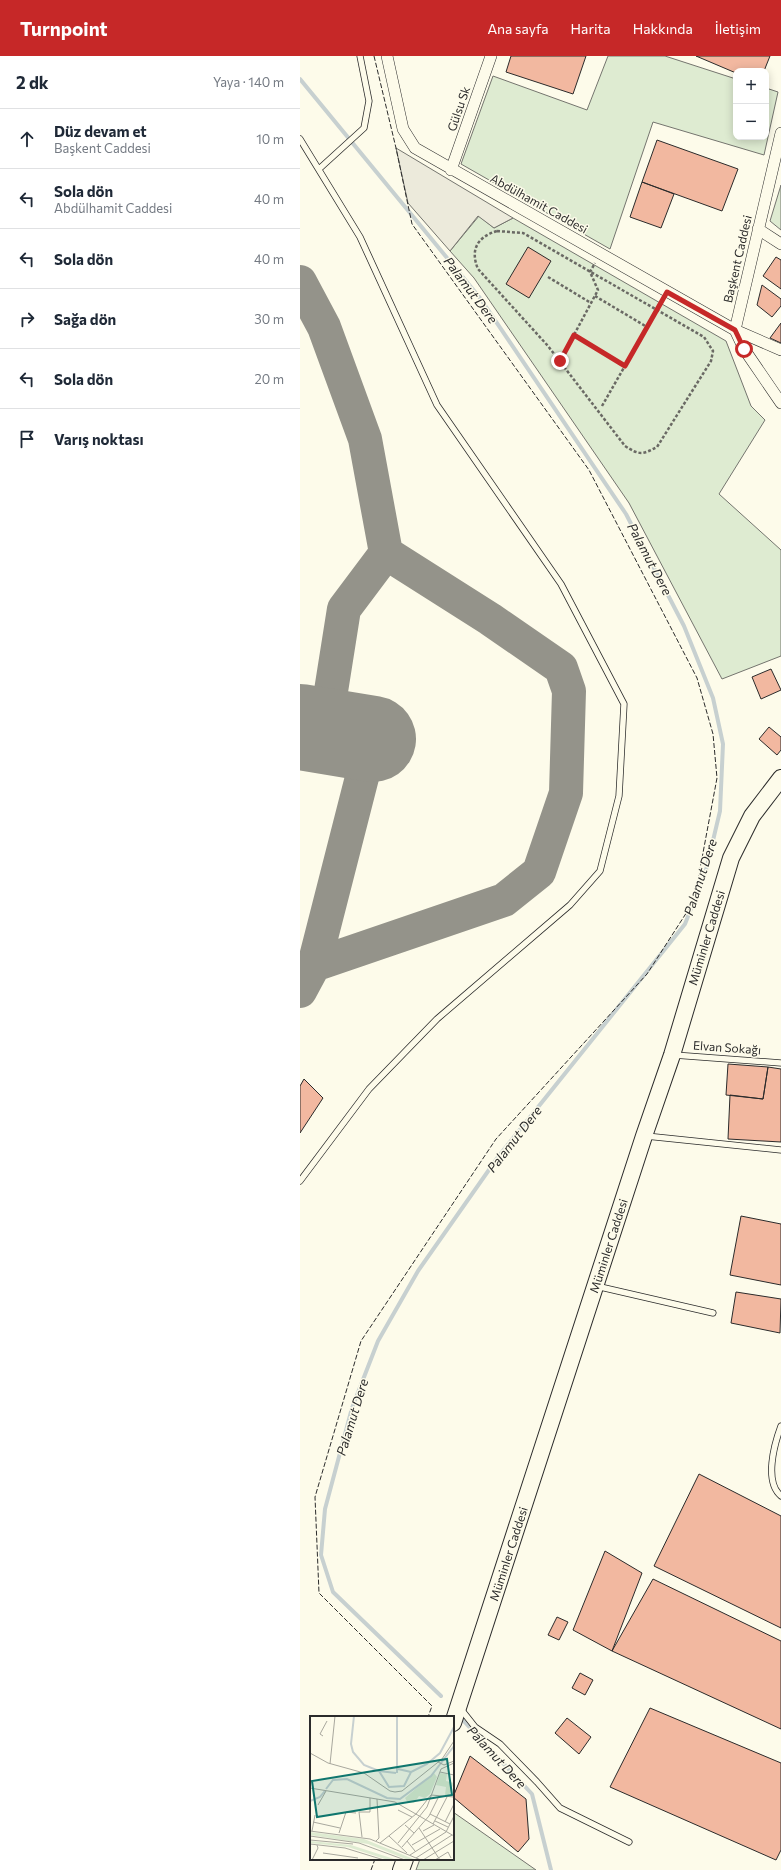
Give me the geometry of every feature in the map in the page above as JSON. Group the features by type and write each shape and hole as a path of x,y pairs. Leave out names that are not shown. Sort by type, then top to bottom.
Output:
{"street":[{"name":"Abdülhamit Caddesi","path":"387,56 403,128 415,148 451,170 735,330 781,350"},
{"name":"Gülsu Sk","path":"451,170 491,56"},
{"name":"Başkent Caddesi","path":"735,330 781,134"},
{"path":"758,228 781,244"},
{"path":"735,330 744,349 781,403"},
{"name":"Müminler Caddesi","path":"454,1720 644,1136 672,1055 732,858 752,816 781,778"},
{"path":"401,1870 406,1860"}],"lane":[{"path":"318,169 364,128 370,100 360,56"},
{"path":"300,139 360,237 437,405 561,584 624,704 619,796 600,871 570,905 437,1019 369,1089 300,1180"},
{"name":"Elvan Sokağı","path":"672,1055 781,1063"},
{"path":"644,1136 781,1150"},
{"path":"596,1286 713,1313"},
{"path":"781,1426 771,1468 775,1491 781,1496"},
{"path":"458,1707 474,1727 500,1744 560,1808 630,1842"}],"path":[{"path":"497,231 523,233 590,272 704,337 713,351 711,361 657,447 647,453 637,453 625,446 560,361 478,268 474,258 477,244 486,234 497,231"},
{"path":"590,272 600,254"},
{"path":"560,361 598,290 590,272"},
{"path":"548,277 591,303"},
{"path":"602,406 667,292"},
{"path":"595,296 647,328"},
{"path":"574,335 625,366"}],"green space":[{"path":"608,56 665,56 733,78 733,140 767,140 764,155 653,122 610,249 461,164 493,76 587,110"},
{"path":"769,89 778,92 769,132"},
{"path":"781,185 781,230 770,221"},
{"path":"479,216 494,228 513,218 726,341 751,406 765,420 719,494 781,550 781,656 722,679 629,503 474,278 450,251"},
{"path":"454,1813 536,1870 416,1870 420,1860 454,1860"}],"shaded area":[{"path":"396,148 513,218 494,228 478,216 450,251 408,203"}],"building":[{"path":"511,56 586,56 573,94 506,72"},
{"path":"696,56 770,56 765,68 733,68 733,72"},
{"path":"657,140 738,169 722,211 642,182"},
{"path":"642,182 674,194 661,228 630,217"},
{"path":"528,247 551,261 529,298 506,284"},
{"path":"776,257 781,260 781,289 763,276"},
{"path":"762,285 781,299 781,306 772,317 757,305"},
{"path":"781,323 781,343 770,338"},
{"path":"771,669 781,690 761,699 752,677"},
{"path":"769,727 781,737 781,750 777,755 759,739"},
{"path":"728,1064 768,1067 763,1099 726,1095"},
{"path":"768,1067 781,1069 781,1142 728,1139 730,1095 763,1099"},
{"path":"304,1079 323,1098 300,1133 300,1086"},
{"path":"741,1216 781,1224 781,1285 730,1275"},
{"path":"736,1292 781,1299 780,1333 731,1323"},
{"path":"699,1474 781,1516 781,1628 654,1566"},
{"path":"605,1551 642,1573 612,1651 573,1630"},
{"path":"653,1579 781,1641 781,1729 612,1651"},
{"path":"557,1617 568,1622 559,1640 548,1635"},
{"path":"580,1673 593,1680 585,1695 572,1688"},
{"path":"650,1708 781,1763 781,1850 776,1860 610,1787"},
{"path":"567,1718 591,1737 579,1754 555,1733"},
{"path":"470,1756 526,1799 529,1839 518,1852 454,1798"}],"waterway":[{"name":"Palamut Dere","path":"300,79 480,298 626,514 684,626 713,698 723,744 720,811 706,870 685,924 498,1157 418,1271 378,1341 352,1408 325,1509 321,1555 333,1592 441,1696"},
{"name":"Palamut Dere","path":"459,1716 532,1794 551,1870"}],"taxiway":[{"path":"300,282 324,327 365,439 386,553 490,619 561,668 569,691 566,793 539,872 504,900 314,965 369,750"},
{"path":"328,710 344,609 386,553"},
{"path":"300,991 314,965"}],"runway":[{"path":"300,727 373,739"}],"fence":[{"path":"374,56 412,224 589,470 697,678 713,734 717,778 694,901 647,974 496,1139 361,1341 315,1497 319,1593 432,1706 428,1716"},
{"path":"371,1870 375,1860"}],"route":[{"path":"560,361 574,335 625,366 667,292 735,330 744,349"}]}
